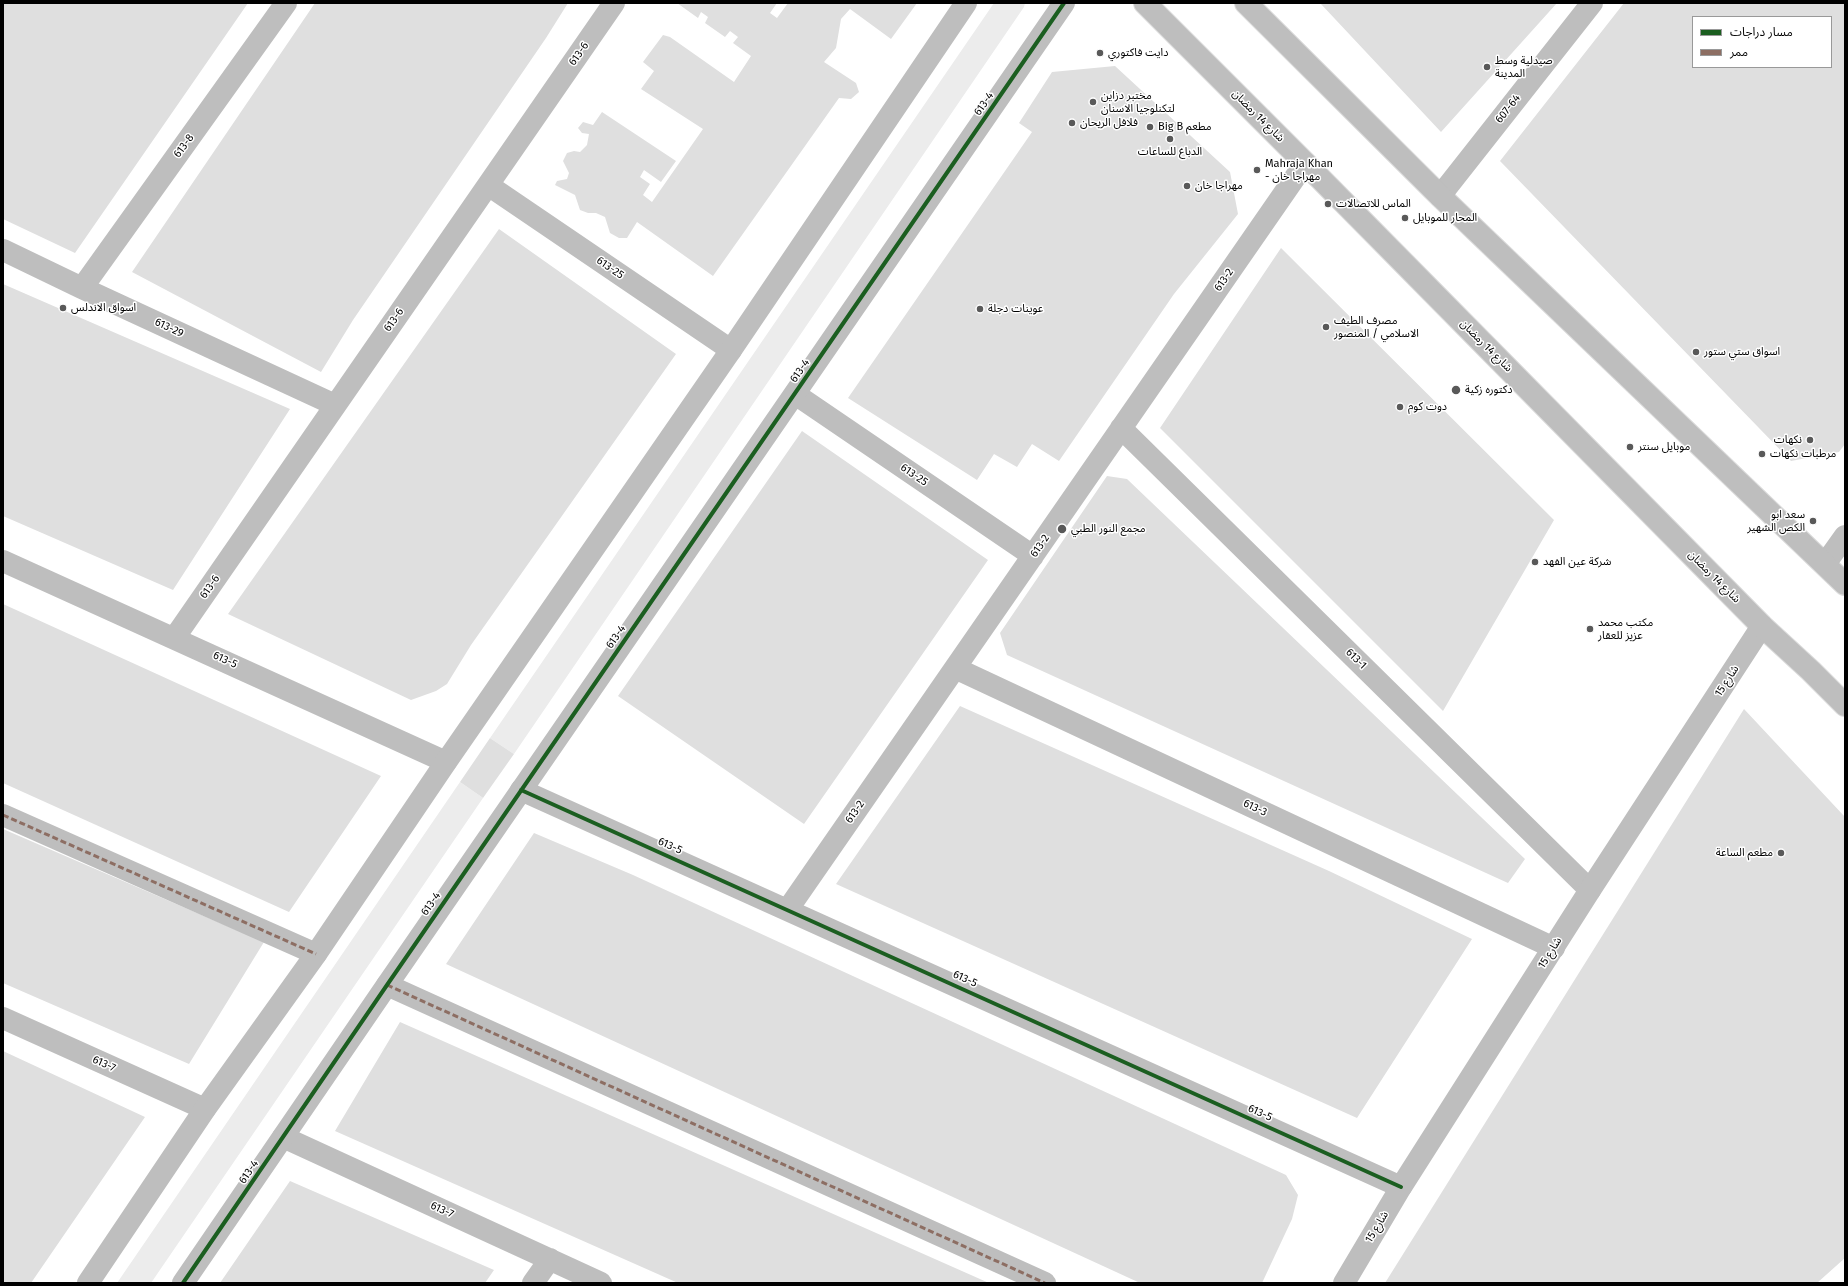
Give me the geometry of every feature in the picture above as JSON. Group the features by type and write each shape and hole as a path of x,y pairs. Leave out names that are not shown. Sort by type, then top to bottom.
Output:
{"street":[{"name":"613-8","path":"82,288 286,3"},
{"name":"613-6","path":"174,637 614,3"},
{"path":"88,1283 205,1109 316,954 446,762 731,350 966,3"},
{"name":"613-4","path":"183,1283 1064,3"},
{"name":"شارع 14 رمضان","path":"1145,3 1762,626 1811,670 1845,706"},
{"path":"1246,3 1440,196 1837,570"},
{"name":"607-64","path":"1440,196 1592,3"},
{"name":"613-2","path":"788,909 1305,163"},
{"name":"613-25","path":"488,185 731,350"},
{"name":"613-29","path":"3,250 336,405"},
{"name":"613-25","path":"795,394 1033,556"},
{"name":"613-1","path":"1121,428 1590,890"},
{"path":"1837,570 1845,536"},
{"name":"613-5","path":"3,561 174,637 446,762"},
{"name":"شارع 15","path":"1344,1283 1401,1187 1590,890 1762,626"},
{"name":"613-3","path":"955,668 1554,948"},
{"name":"613-5","path":"521,790 788,909 1401,1187"},
{"path":"3,815 316,954"},
{"path":"387,985 1045,1283"},
{"name":"613-7","path":"3,1018 205,1109"},
{"name":"613-7","path":"283,1137 601,1283"},
{"path":"533,1283 550,1259"}],"shaded area":[{"path":"994,3 1025,3 1024,7 514,754 490,738"},
{"path":"460,782 483,798 151,1283 117,1283"}],"building":[{"path":"3,3 248,3 75,253 3,219"},
{"path":"315,3 568,3 546,38 353,320 321,372 132,272"},
{"path":"677,3 777,3 770,13 777,18 788,3 917,3 891,39 850,9 841,19 836,48 824,62 856,83 859,92 851,99 839,98 713,276 637,222 627,238 619,238 610,233 605,217 596,213 588,213 580,210 575,195 555,185 557,181 567,179 569,173 563,161 567,153 574,151 580,152 587,145 589,134 582,133 578,128 583,122 593,125 602,112 676,161 661,182 644,170 640,177 650,184 643,195 652,202 703,129 641,89 654,71 643,62 663,35 670,37 734,82 751,56 733,43 738,37 730,31 725,37 705,23 708,17 701,12 698,18"},
{"path":"1320,3 1557,3 1441,132"},
{"path":"1624,3 1845,3 1845,444 1839,452 1791,461 1500,161"},
{"path":"1115,66 1230,172 1238,214 1174,294 1059,461 1032,444 1017,467 994,454 977,480 848,398 1032,132 1019,123 1052,72"},
{"path":"499,229 676,354 471,645 447,684 436,691 411,700 228,614"},
{"path":"1281,248 1554,520 1443,711 1160,428"},
{"path":"3,284 290,409 173,590 3,516"},
{"path":"802,431 988,560 804,824 618,696"},
{"path":"1107,476 1127,479 1525,859 1508,883 1007,655 1000,633"},
{"path":"3,604 381,776 289,912 3,783"},
{"path":"960,706 1329,871 1472,939 1357,1118 836,884"},
{"path":"1744,709 1845,817 1845,1258 1817,1283 1385,1283"},
{"path":"490,738 514,754 483,798 460,782"},
{"path":"3,829 264,942 189,1064 3,983"},
{"path":"534,833 633,875 1286,1175 1298,1195 1292,1219 1262,1283 1140,1283 446,964"},
{"path":"400,1022 989,1283 678,1283 335,1131"},
{"path":"3,1051 145,1117 31,1283 3,1283"},
{"path":"290,1181 494,1270 485,1283 220,1283"}],"marked path":[{"path":"3,815 316,954"},
{"path":"387,985 1045,1283"}],"cycle path":[{"path":"183,1283 1064,3"},
{"path":"521,790 1401,1187"}],"place":[{"name":"دايت فاكتوري","path":"1100,53"},
{"name":"صيدلية وسط المدينة","path":"1487,67"},
{"name":"مختبر دزاين لتكنلوجيا الاسنان","path":"1093,102"},
{"name":"فلافل الريحان","path":"1072,123"},
{"name":"Big B مطعم","path":"1150,127"},
{"name":"الدباغ للساعات","path":"1170,139"},
{"name":"Mahraja Khan - مهراجا خان","path":"1257,170"},
{"name":"مهراجا خان","path":"1187,186"},
{"name":"الماس للاتصالات","path":"1328,204"},
{"name":"المحار للموبايل","path":"1405,218"},
{"name":"اسواق الاندلس","path":"63,308"},
{"name":"عوينات دجلة","path":"980,309"},
{"name":"مصرف الطيف الاسلامي / المنصور","path":"1326,327"},
{"name":"اسواق ستي ستور","path":"1696,352"},
{"name":"دكتوره زكية","path":"1456,390"},
{"name":"دوت كوم","path":"1400,407"},
{"name":"نكهات","path":"1810,440"},
{"name":"موبايل سنتر","path":"1630,447"},
{"name":"مرطبات نكهات","path":"1762,454"},
{"name":"سعد ابو الكص الشهير","path":"1813,521"},
{"name":"مجمع النور الطبي","path":"1062,529"},
{"name":"شركة عين الفهد","path":"1535,562"},
{"name":"مكتب محمد عزيز للعقار","path":"1590,629"},
{"name":"مطعم الساعة","path":"1781,853"}]}
